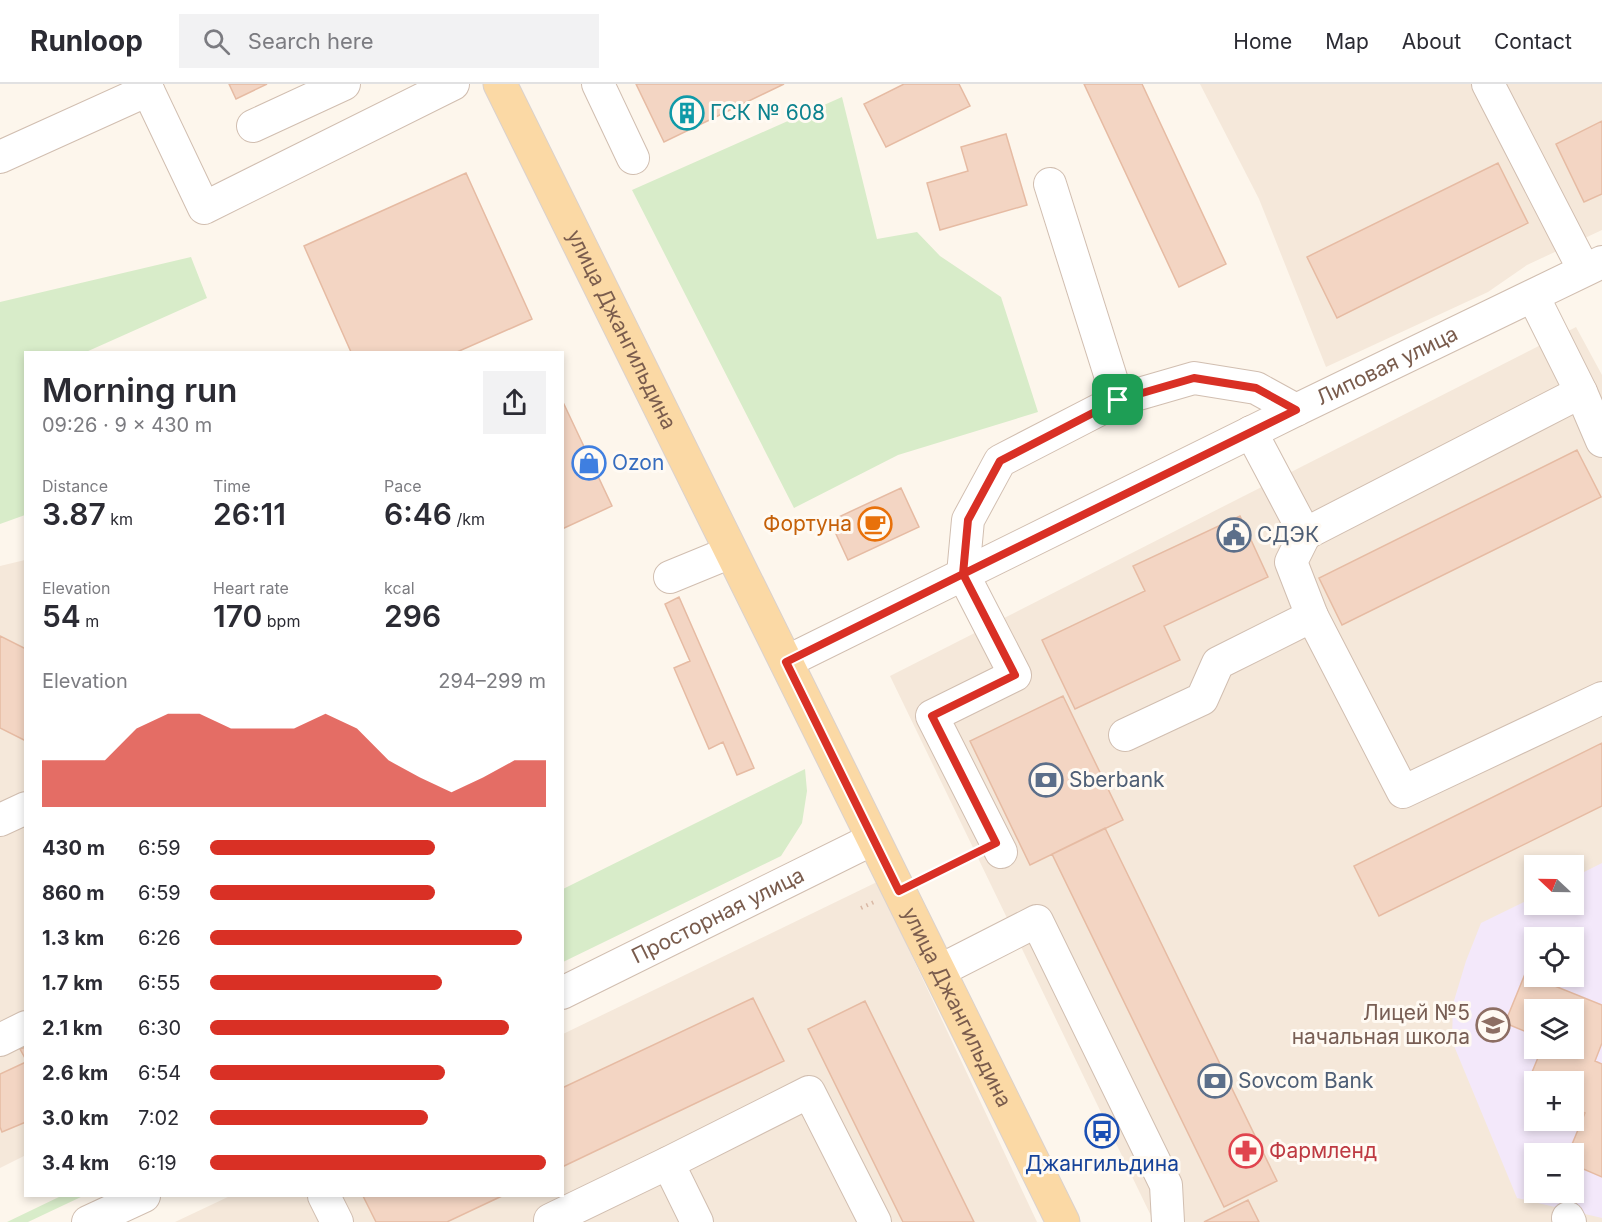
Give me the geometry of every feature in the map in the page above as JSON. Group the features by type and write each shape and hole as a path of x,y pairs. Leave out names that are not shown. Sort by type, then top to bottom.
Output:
{"main road":[{"name":"улица Джангильдина","path":"505,86 731,552 1063,1222"}],"street":[{"path":"253,126 344,84"},
{"path":"0,157 146,87 204,208 453,84"},
{"path":"598,84 633,158"},
{"path":"1488,84 1593,266"},
{"path":"1050,184 1118,400"},
{"name":"Липовая улица","path":"786,662 1593,266"},
{"path":"1533,296 1581,392 1602,441"},
{"path":"999,847 932,716 1015,675 963,574 968,520 1000,461 1118,400 1194,378 1256,388 1296,410"},
{"path":"1581,392 1305,534 1291,562 1312,616 1403,792 1602,698"},
{"path":"1251,432 1305,534"},
{"path":"670,577 731,552"},
{"path":"1125,735 1202,699 1218,663 1312,616"},
{"path":"0,820 24,809"},
{"name":"Просторная улица","path":"564,992 873,839"},
{"path":"939,971 1037,921 1166,1185 1168,1222"},
{"path":"0,1040 24,1028"},
{"path":"549,1221 809,1092 875,1222"},
{"path":"668,1163 697,1222"},
{"path":"88,1222 142,1197"},
{"path":"324,1197 337,1222"}],"path":[{"path":"861,908 999,847"}],"shaded area":[{"path":"1200,84 1602,84 1602,230 1527,265 1488,292 1326,367 1259,199"},
{"path":"1576,327 1602,375 1602,1222 1154,1222 890,676"},
{"path":"24,560 24,1156 0,1168 0,566"},
{"name":"Лицей №5 начальная школа","path":"1602,863 1602,1218 1538,1203 1584,1203 1584,1143 1524,1143 1524,1200 1517,1198 1452,1041 1453,1004 1481,923 1524,902 1524,915 1584,915 1584,872"},
{"path":"877,882 1037,1222 175,1222 228,1197 564,1197 564,1034"}],"green space":[{"path":"842,97 877,239 917,232 940,256 1001,297 1038,412 898,455 794,508 632,190"},
{"path":"191,257 207,298 88,351 24,351 24,515 0,524 0,302"},
{"path":"805,769 807,791 802,823 781,856 564,962 564,889"},
{"path":"59,1197 81,1197 28,1222 7,1222"}],"building":[{"path":"229,84 267,84 236,99"},
{"name":"ГСК № 608","path":"636,84 784,84 664,142"},
{"path":"904,84 959,84 970,106 886,147 864,104"},
{"path":"1084,84 1142,84 1226,264 1179,287"},
{"path":"1602,121 1602,194 1584,202 1556,144"},
{"path":"1006,134 1027,205 940,230 927,183 968,171 961,147"},
{"path":"1498,163 1528,223 1337,318 1307,257"},
{"path":"466,173 532,319 459,351 351,351 304,246"},
{"path":"564,404 612,506 564,528"},
{"path":"1577,450 1601,497 1342,625 1319,578"},
{"name":"Фортуна","path":"901,488 919,527 848,560 830,521"},
{"path":"1240,516 1268,577 1164,626 1180,660 1075,709 1042,640 1145,591 1133,566"},
{"path":"679,597 754,768 737,775 723,742 709,749 674,668 690,661 665,604"},
{"path":"0,636 24,648 24,740 0,728"},
{"name":"Sberbank","path":"1063,696 1123,820 1030,865 970,741"},
{"path":"1602,743 1602,806 1379,916 1354,866"},
{"path":"1105,828 1277,1181 1224,1207 1052,854"},
{"path":"1524,976 1524,987 1557,987 1602,1005 1602,1043 1595,1061 1602,1064 1602,1177 1584,1169 1584,1143 1573,1143 1578,1131 1584,1131 1584,1071 1532,1071 1537,1059 1584,1059 1584,999 1524,999 1524,1031 1505,1023"},
{"path":"753,998 784,1061 564,1166 564,1087"},
{"path":"865,1001 974,1222 903,1222 808,1029"},
{"path":"24,1063 24,1123 2,1132 0,1127 0,1074"},
{"path":"364,1197 500,1197 447,1222 376,1222"},
{"path":"1248,1200 1259,1222 1204,1222"}],"place":[{"name":"ГСК № 608","path":"687,113"},
{"name":"Ozon","path":"589,463"},
{"name":"Фортуна","path":"875,524"},
{"name":"СДЭК","path":"1234,535"},
{"name":"Sberbank","path":"1046,780"},
{"name":"Лицей №5 начальная школа","path":"1493,1025"},
{"name":"Sovcom Bank","path":"1215,1081"},
{"name":"Джангильдина","path":"1102,1131"},
{"name":"Фармленд","path":"1246,1151"}],"route":[{"path":"1118,400 1000,461 968,520 963,574 786,662 899,891 996,843 932,716 1015,675 963,574 1296,410 1256,388 1194,378 1118,400"}]}
